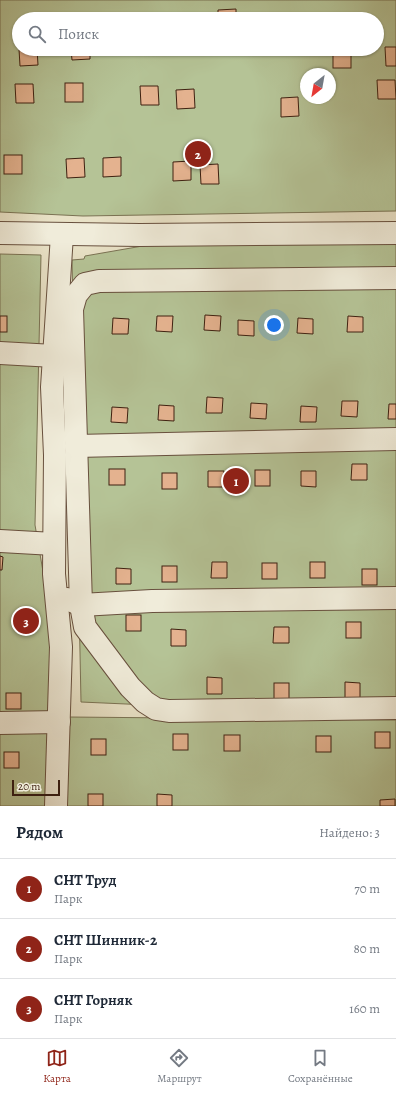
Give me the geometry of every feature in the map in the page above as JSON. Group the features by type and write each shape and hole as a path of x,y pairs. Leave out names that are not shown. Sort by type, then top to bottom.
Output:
{"street":[{"path":"0,233 62,235 396,233"},
{"path":"56,806 61,647 55,594 55,455 52,387 62,235"},
{"path":"396,278 99,281 85,284 76,296 72,309 80,605 85,626 130,687 145,702 156,709 169,711 396,708"},
{"path":"0,353 54,356"},
{"path":"76,446 396,439"},
{"path":"0,541 54,544"},
{"path":"55,594 80,605 152,601 396,598"},
{"path":"0,723 59,722"}],"green space":[{"path":"0,0 396,0 396,211 83,216 0,212"},
{"path":"396,242 396,716 81,702 72,260 84,259 85,256 154,244"},
{"path":"0,254 41,255 35,525 68,717 396,720 396,806 0,806"}],"building":[{"path":"236,9 236,12 218,12 218,10"},
{"path":"385,47 396,47 396,66 386,66"},
{"path":"19,56 37,56 38,65 20,66"},
{"path":"72,56 90,56 90,59 72,60"},
{"path":"333,56 351,56 351,68 333,68"},
{"path":"377,80 395,80 396,99 378,99"},
{"path":"65,83 83,83 83,102 65,102"},
{"path":"15,84 33,84 34,103 16,103"},
{"path":"140,86 158,86 159,105 141,105"},
{"path":"194,89 195,108 177,109 176,90"},
{"path":"298,97 299,116 281,117 281,98"},
{"path":"4,155 22,155 22,174 4,174"},
{"path":"121,157 121,176 103,177 103,158"},
{"path":"84,158 85,177 67,178 66,159"},
{"path":"191,161 191,180 173,181 173,162"},
{"path":"218,164 219,184 201,184 200,165"},
{"path":"205,315 221,316 220,331 204,330"},
{"path":"0,316 7,316 7,332 0,332"},
{"path":"157,316 173,316 172,332 156,331"},
{"path":"348,316 363,317 363,332 347,332"},
{"path":"113,318 129,319 128,334 112,334"},
{"path":"298,318 313,319 313,334 297,333"},
{"path":"238,320 254,321 254,336 238,335"},
{"path":"207,397 223,398 222,413 206,413"},
{"path":"342,401 358,401 357,417 341,416"},
{"path":"251,403 267,404 266,419 250,418"},
{"path":"389,404 396,404 396,419 388,419"},
{"path":"159,405 174,406 174,421 158,420"},
{"path":"301,406 317,407 316,422 300,422"},
{"path":"112,407 128,408 127,423 111,422"},
{"path":"352,464 367,464 367,480 351,480"},
{"path":"109,469 125,469 125,485 109,485"},
{"path":"255,470 270,470 270,486 255,486"},
{"path":"208,471 224,471 223,487 208,487"},
{"path":"301,471 316,471 316,487 301,486"},
{"path":"162,473 177,473 177,489 162,489"},
{"path":"0,556 3,557 2,570 0,570"},
{"path":"212,562 227,562 227,578 211,578"},
{"path":"310,562 325,562 325,578 310,578"},
{"path":"262,563 277,563 277,579 262,579"},
{"path":"162,566 177,566 177,582 162,582"},
{"path":"116,568 131,569 131,584 116,584"},
{"path":"362,569 377,569 377,585 362,585"},
{"path":"126,615 141,615 141,631 126,631"},
{"path":"346,622 361,622 361,638 346,638"},
{"path":"274,627 289,627 289,643 273,643"},
{"path":"171,629 186,630 186,646 171,646"},
{"path":"207,677 222,678 222,694 207,694"},
{"path":"345,682 360,683 360,698 345,698"},
{"path":"274,683 289,683 289,699 274,699"},
{"path":"6,693 21,693 21,709 6,709"},
{"path":"375,732 390,732 390,748 375,748"},
{"path":"173,734 188,734 188,750 173,750"},
{"path":"224,735 240,735 240,751 224,751"},
{"path":"316,736 331,736 331,752 316,752"},
{"path":"91,739 106,739 106,755 91,755"},
{"path":"4,752 19,752 19,768 4,768"},
{"path":"88,794 103,794 103,806 88,806"},
{"path":"157,794 172,795 172,806 157,806"},
{"path":"395,799 395,806 380,806 380,800"}],"place":[{"name":"СНТ Шинник-2","path":"198,154"},
{"name":"СНТ Труд","path":"236,481"},
{"name":"СНТ Горняк","path":"26,621"}]}
